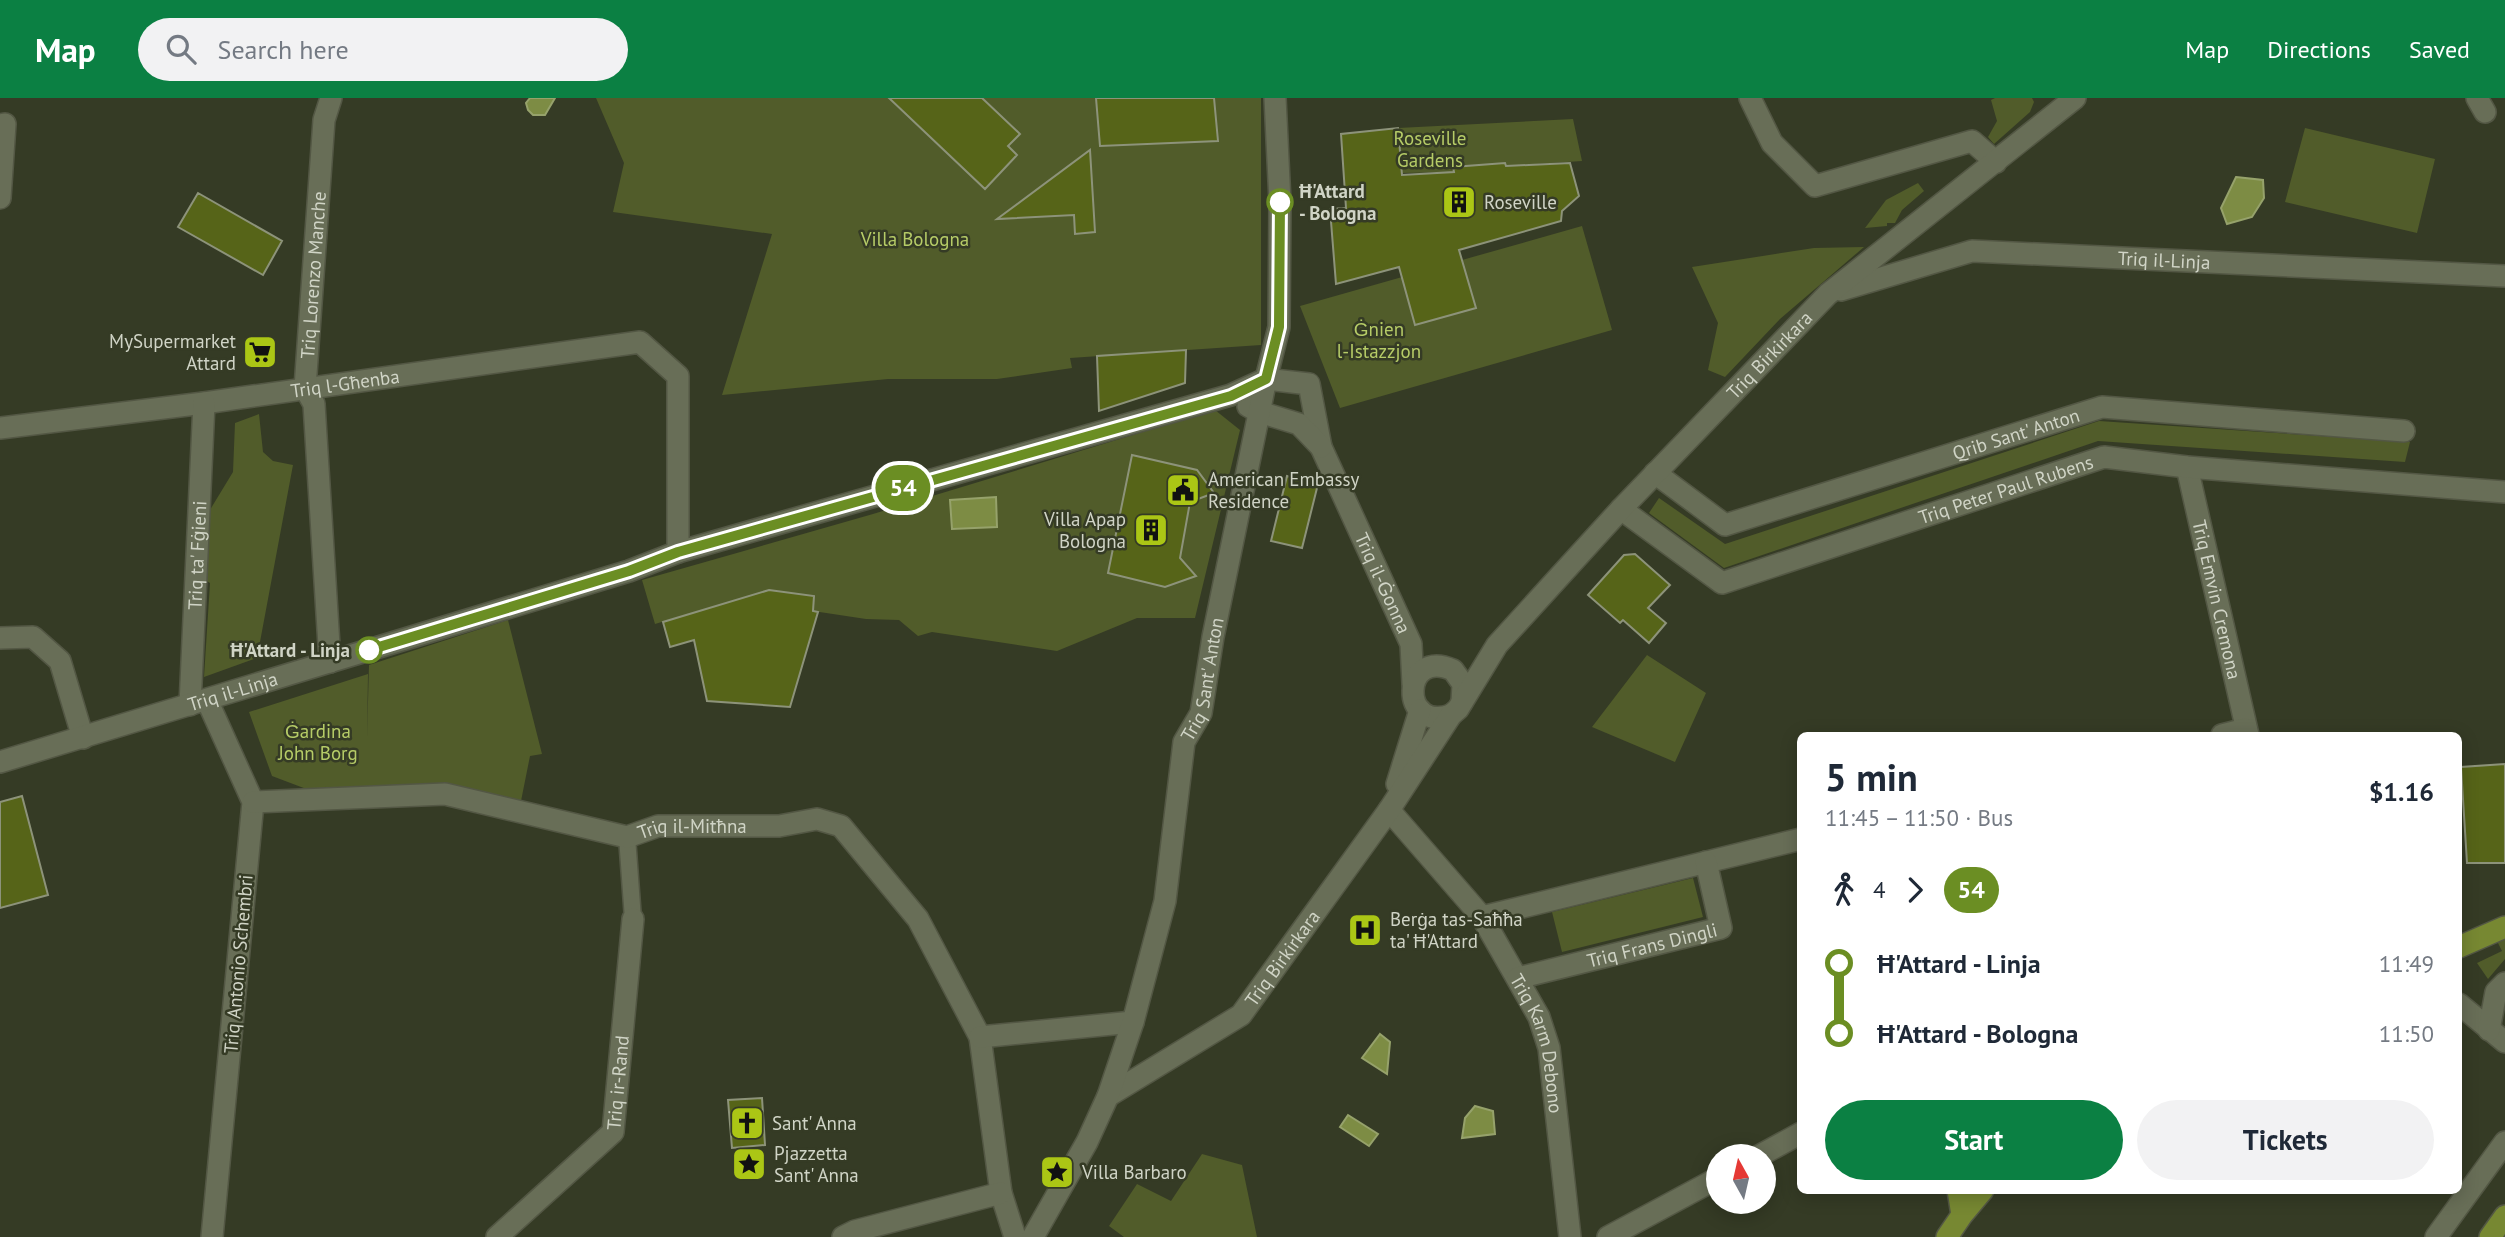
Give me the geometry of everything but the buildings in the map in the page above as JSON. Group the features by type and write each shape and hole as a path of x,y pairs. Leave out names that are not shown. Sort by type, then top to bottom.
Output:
{"highway":[{"path":"2462,946 2505,927"},
{"path":"1959,1194 1962,1215"},
{"path":"1947,1237 1980,1194"},
{"path":"2490,1237 2505,1216"}],"street":[{"name":"Triq Lorenzo Manche","path":"330,662 314,404 305,388 324,120 331,98"},
{"name":"Triq Sant' Anton","path":"1032,1237 1087,1142 1108,1096 1133,1022 1165,901 1184,742 1201,713 1213,637 1279,327 1280,202 1275,98"},
{"path":"1750,98 1772,143 1815,186 1972,141 1996,162"},
{"name":"Triq Birkirkara","path":"1108,1096 1241,1015 1389,810 1497,645 1621,509 1828,294 2075,98"},
{"path":"0,125 5,124 0,198"},
{"name":"Triq il-Linja","path":"1828,294 1972,251 2505,276"},
{"name":"Triq l-Għenba","path":"0,428 204,403 639,342 678,376 678,552"},
{"name":"Triq il-Linja","path":"0,762 629,571 678,552 1231,396 1266,379"},
{"name":"Triq il-Ġonna","path":"1266,379 1309,384 1321,447 1411,644 1413,684"},
{"path":"1231,396 1259,412"},
{"name":"Triq ta' Fġieni","path":"198,703 204,403"},
{"name":"Qrib Sant' Anton","path":"1656,473 1725,525 2102,407 2404,431"},
{"name":"Triq il-Ġonna","path":"1259,412 1299,424 1321,447"},
{"name":"Triq Peter Paul Rubens","path":"1621,509 1722,583 2104,457 2187,467 2505,492"},
{"name":"Triq Emvin Cremona","path":"2187,467 2247,732"},
{"path":"0,638 33,637 61,661 83,738"},
{"name":"Triq il-Ġonna","path":"1411,644 1444,668"},
{"name":"Triq Birkirkara","path":"1413,684 1420,672 1444,668 1497,645"},
{"path":"1413,684 1412,695 1420,710 1434,718 1457,708 1463,684 1444,668"},
{"name":"Triq Antonio Schembri","path":"198,703 253,802 212,1237"},
{"name":"Triq Birkirkara","path":"1389,810 1420,710"},
{"name":"Triq il-Mitħna","path":"253,802 445,794 627,837 658,826 779,826 817,819 841,826 918,919 980,1037 1001,1193 1015,1237"},
{"name":"Triq Karm Debono","path":"1389,810 1482,917 1539,1017 1549,1048 1570,1237"},
{"path":"627,837 633,919"},
{"path":"1482,917 1797,839"},
{"name":"Triq Frans Dingli","path":"1518,978 1721,928 1706,862"},
{"name":"Triq ir-Rand","path":"497,1237 614,1132 633,919"},
{"path":"2497,1036 2496,992 2505,983"},
{"path":"2462,1007 2497,1036"},
{"path":"980,1037 1133,1022"},
{"path":"1776,1147 1797,1135"},
{"path":"2436,1237 2505,1142"},
{"path":"1608,1237 1706,1184"},
{"path":"844,1237 855,1231 1001,1193"}],"green space":[{"name":"Villa Bologna","path":"596,98 1261,98 1261,345 1070,358 1072,368 997,379 888,379 722,395 772,234 613,212 624,163"},
{"path":"2032,98 2034,102 2030,112 1994,144 1988,137 1997,121 1991,100"},
{"name":"Roseville Gardens","path":"1573,119 1582,161 1506,166 1504,163 1454,172 1401,173 1398,128"},
{"path":"2305,128 2435,159 2417,233 2285,202"},
{"path":"1918,183 1924,191 1902,210 1895,223 1865,228 1886,200"},
{"name":"Ġnien l-Istazzjon","path":"1582,226 1612,330 1340,408 1300,306"},
{"path":"1864,247 1780,319 1725,377 1708,370 1718,323 1692,267 1814,248"},
{"path":"1215,410 1240,430 1195,618 1137,618 1057,651 932,632 918,636 899,620 866,619 813,611 769,590 655,624 642,580 873,514"},
{"path":"259,414 263,452 273,461 293,465 257,658 204,677 210,583 195,573 202,523 233,472 235,423"},
{"path":"2099,421 2410,442 2405,462 2098,441 1724,568 1649,513 1659,498 1725,544"},
{"name":"Ġardina John Borg","path":"508,620 542,754 530,756 521,801 441,791 309,790 272,776 249,712 368,674 367,738 369,665"},
{"path":"1647,655 1706,693 1675,762 1592,727"},
{"path":"1693,878 1703,917 1562,952 1552,912"},
{"path":"2505,936 2505,959 2488,979 2477,963 2502,951 2496,939"},
{"path":"1202,1154 1242,1165 1257,1237 1124,1237 1109,1226 1137,1184 1171,1201"}],"shaded area":[{"path":"530,98 555,98 545,115 533,115 526,103"},
{"path":"2236,177 2263,180 2264,198 2252,217 2227,224 2221,208"},
{"path":"996,497 997,527 952,529 950,500"},
{"path":"1380,1034 1390,1042 1387,1074 1362,1058"},
{"path":"1475,1106 1493,1111 1495,1134 1462,1138 1465,1118"},
{"path":"1348,1115 1378,1134 1369,1146 1340,1127"}],"bus line":[{"name":"54","path":"369,650 629,571 678,552 1231,396 1266,379 1279,327 1280,202"}],"place":[{"name":"Ħ'Attard - Bologna","path":"1280,202"},
{"name":"Roseville","path":"1459,202"},
{"name":"MySupermarket Attard","path":"260,352"},
{"name":"American Embassy Residence","path":"1183,490"},
{"name":"Villa Apap Bologna","path":"1151,530"},
{"name":"Ħ'Attard - Linja","path":"369,650"},
{"name":"Berġa tas-Saħħa ta' Ħ'Attard","path":"1365,930"},
{"name":"Sant' Anna","path":"747,1123"},
{"name":"Pjazzetta Sant' Anna","path":"749,1164"},
{"name":"Villa Barbaro","path":"1057,1172"}]}
